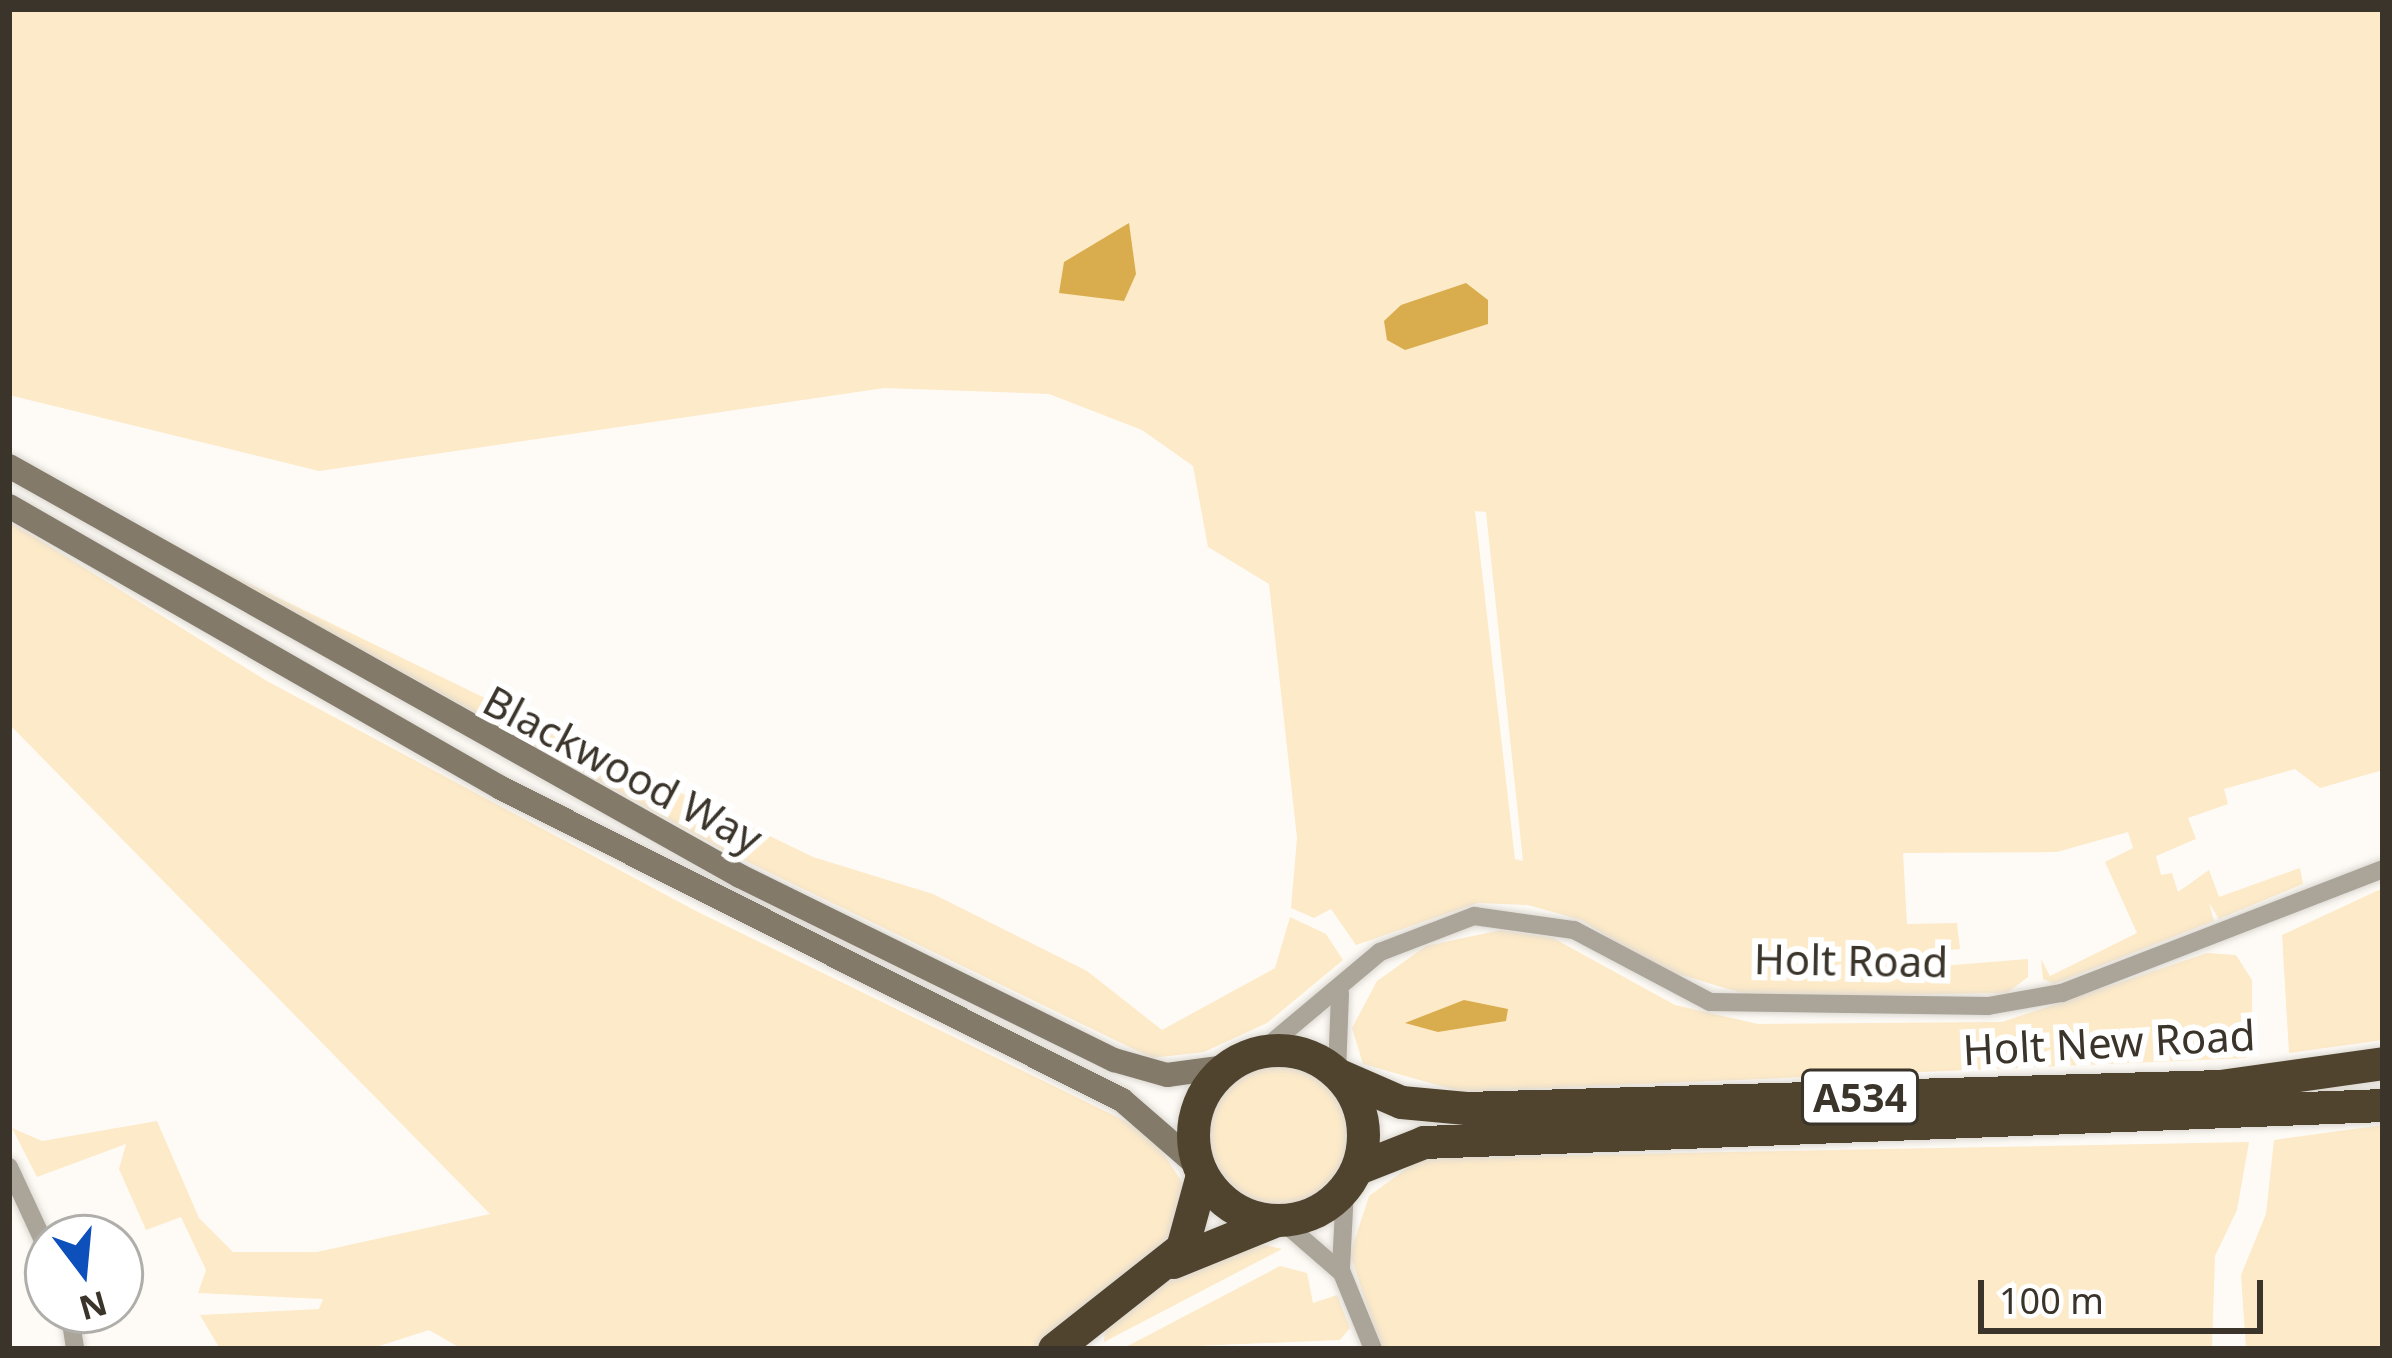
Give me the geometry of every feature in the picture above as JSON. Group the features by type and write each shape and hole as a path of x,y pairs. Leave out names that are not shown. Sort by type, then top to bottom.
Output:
{"highway":[{"path":"1054,1349 1161,1268 1195,1225 1200,1171 1197,1107 1226,1067 1262,1051 1309,1055 1339,1074 1363,1120 1351,1179 1278,1221 1161,1268"},
{"name":"Holt New Road","path":"1339,1074 1401,1102 1466,1108 2220,1086 2383,1063"},
{"name":"Holt New Road","path":"1351,1179 1424,1142 2383,1105"},
{"path":"1200,1171 1239,1211 1278,1221"}],"street":[{"name":"Blackwood Way","path":"9,466 760,886 1114,1060 1167,1075 1226,1067"},
{"name":"Blackwood Way","path":"9,506 501,788 1122,1100 1200,1171"},
{"name":"Holt Road","path":"1262,1051 1403,938 1503,914 1574,930 1710,1002 2007,1004 2383,868"},
{"path":"1339,1074 1340,993"},
{"path":"9,1167 31,1214"},
{"path":"1351,1179 1342,1273 1373,1349"},
{"path":"1278,1221 1342,1273"}],"shaded area":[{"path":"9,9 2383,9 2383,770 2320,788 2295,769 2224,789 2228,804 2188,818 2196,839 2156,856 2161,875 2172,873 2178,892 2209,870 2219,897 2300,868 2303,884 2219,919 2209,903 2214,921 2054,984 2043,979 2041,959 2050,976 2137,933 2105,862 2133,848 2128,832 2057,852 1903,853 1907,924 1957,923 1960,949 1939,951 1941,966 2028,959 2028,977 2007,993 1755,997 1658,968 1581,920 1528,905 1478,903 1356,945 1331,909 1314,918 1291,908 1297,838 1269,584 1208,547 1193,466 1142,430 1049,394 884,388 319,471 9,395","holes":["1475,511 1486,512 1523,861 1515,859"]},
{"path":"1129,223 1136,274 1124,301 1059,293 1064,262"},
{"path":"1466,283 1488,300 1488,324 1405,350 1387,340 1384,321 1401,305"},
{"path":"9,521 267,681 696,911 1150,1133 1186,1188 1168,1239 1039,1349 462,1349 429,1330 370,1349 220,1349 200,1315 319,1309 323,1299 198,1293 206,1270 181,1217 146,1230 144,1214 139,1214 119,1169 126,1144 37,1177 12,1128 42,1141 157,1121 199,1218 233,1252 317,1252 490,1214 9,724"},
{"path":"192,556 813,857 933,894 1087,971 1162,1030 1275,968 1290,917 1326,934 1343,960 1267,1023 1204,1052 1152,1058 723,850"},
{"path":"2383,888 2383,1040 2289,1053 2282,935"},
{"path":"1501,930 1553,938 1675,1005 1758,1024 2002,1022 2207,953 2236,955 2252,980 2252,1042 2246,1058 1462,1092 1363,1064 1352,1028 1377,981 1426,946"},
{"path":"1464,1000 1508,1009 1506,1021 1438,1032 1405,1023"},
{"path":"1278,1062 1306,1067 1329,1083 1345,1106 1350,1134 1345,1162 1329,1185 1306,1201 1278,1206 1250,1201 1227,1185 1211,1162 1206,1134 1211,1106 1227,1083 1250,1067"},
{"path":"2383,1125 2383,1349 2246,1349 2241,1275 2266,1214 2274,1140"},
{"path":"2249,1142 2237,1210 2215,1256 2212,1349 1381,1349 1350,1254 1369,1196 1421,1158"},
{"path":"1266,1245 1282,1249 1104,1342 1105,1328 1160,1285 1219,1252"},
{"path":"1280,1266 1307,1273 1313,1303 1337,1295 1350,1328 1340,1340 1122,1349"}]}
